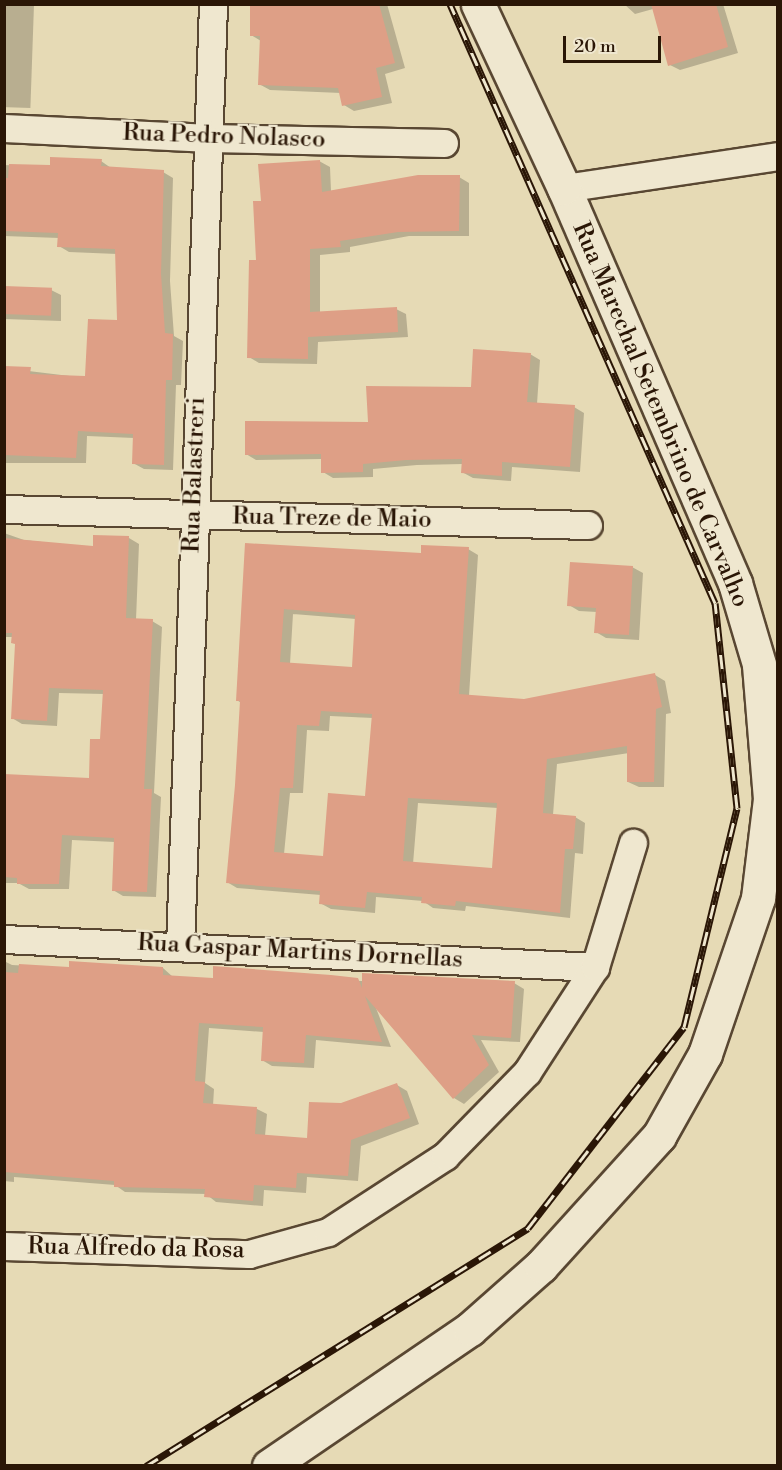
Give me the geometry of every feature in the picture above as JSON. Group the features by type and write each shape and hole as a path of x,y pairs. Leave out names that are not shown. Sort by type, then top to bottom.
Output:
{"street":[{"name":"Rua Balastreri","path":"180,946 193,515 210,138 213,4"},
{"name":"Rua Marechal Setembrino de Carvalho","path":"269,1466 470,1329 542,1266 659,1136 705,1053 758,898 770,799 759,664 735,583 564,188 478,4"},
{"name":"Rua Pedro Nolasco","path":"4,128 210,138 444,143"},
{"path":"564,188 777,156"},
{"name":"Rua Treze de Maio","path":"4,509 588,525"},
{"name":"Rua Alfredo da Rosa","path":"4,1246 249,1254 328,1232 445,1156 527,1072 595,967 633,843"},
{"name":"Rua Gaspar Martins Dornellas","path":"4,939 595,967"}],"building":[{"path":"250,4 379,4 395,63 376,68 382,97 342,106 338,88 258,85 260,36 250,36"},
{"path":"651,4 716,4 728,47 668,66"},
{"path":"50,157 102,159 101,166 164,170 161,274 165,333 173,334 172,380 166,380 164,465 132,464 133,434 78,431 76,458 4,455 4,366 31,367 30,374 85,376 88,319 117,320 115,249 57,247 58,233 4,231 4,178 8,178 9,164 50,165"},
{"path":"320,160 322,192 418,175 460,175 459,231 398,232 340,241 341,247 310,249 310,312 397,307 398,332 308,337 308,359 247,358 249,260 256,260 253,201 261,201 258,164"},
{"path":"4,286 52,288 51,316 4,314"},
{"path":"473,349 531,353 527,402 575,405 570,467 502,462 502,476 461,473 462,459 406,460 363,464 363,472 321,473 321,454 245,455 245,421 368,422 366,386 471,387"},
{"path":"93,535 129,536 126,618 153,619 144,789 152,789 147,892 112,891 114,838 62,835 59,884 17,884 17,878 4,877 4,774 89,778 90,739 100,739 103,690 49,688 47,721 11,719 15,644 11,643 12,633 4,633 4,538 93,546"},
{"path":"245,543 421,553 421,545 469,547 459,694 524,699 655,673 662,707 656,709 654,782 627,782 627,746 547,759 543,813 576,816 573,849 565,849 560,913 456,901 455,906 421,903 422,897 367,892 365,908 319,904 320,891 226,883 240,701 236,701","holes":["284,609 355,615 352,667 280,662","321,711 372,714 365,796 328,793 323,856 274,852 280,788 293,788 297,725 319,726","408,798 497,803 492,868 403,861"]},
{"path":"570,562 633,566 629,635 594,633 596,608 567,606"},
{"path":"69,961 163,967 163,975 213,978 213,966 331,975 358,978 362,988 362,973 515,981 511,1038 472,1035 489,1065 453,1099 365,996 382,1042 306,1035 304,1063 261,1061 263,1027 199,1023 195,1081 205,1082 203,1103 257,1107 255,1134 307,1138 309,1102 341,1103 397,1083 410,1118 351,1140 348,1176 297,1173 296,1188 254,1185 253,1201 204,1197 205,1189 114,1187 114,1181 4,1172 4,972 18,973 19,964 69,967"}],"railway":[{"path":"146,1466 528,1228 684,1027 737,808 715,603 450,4"}]}
